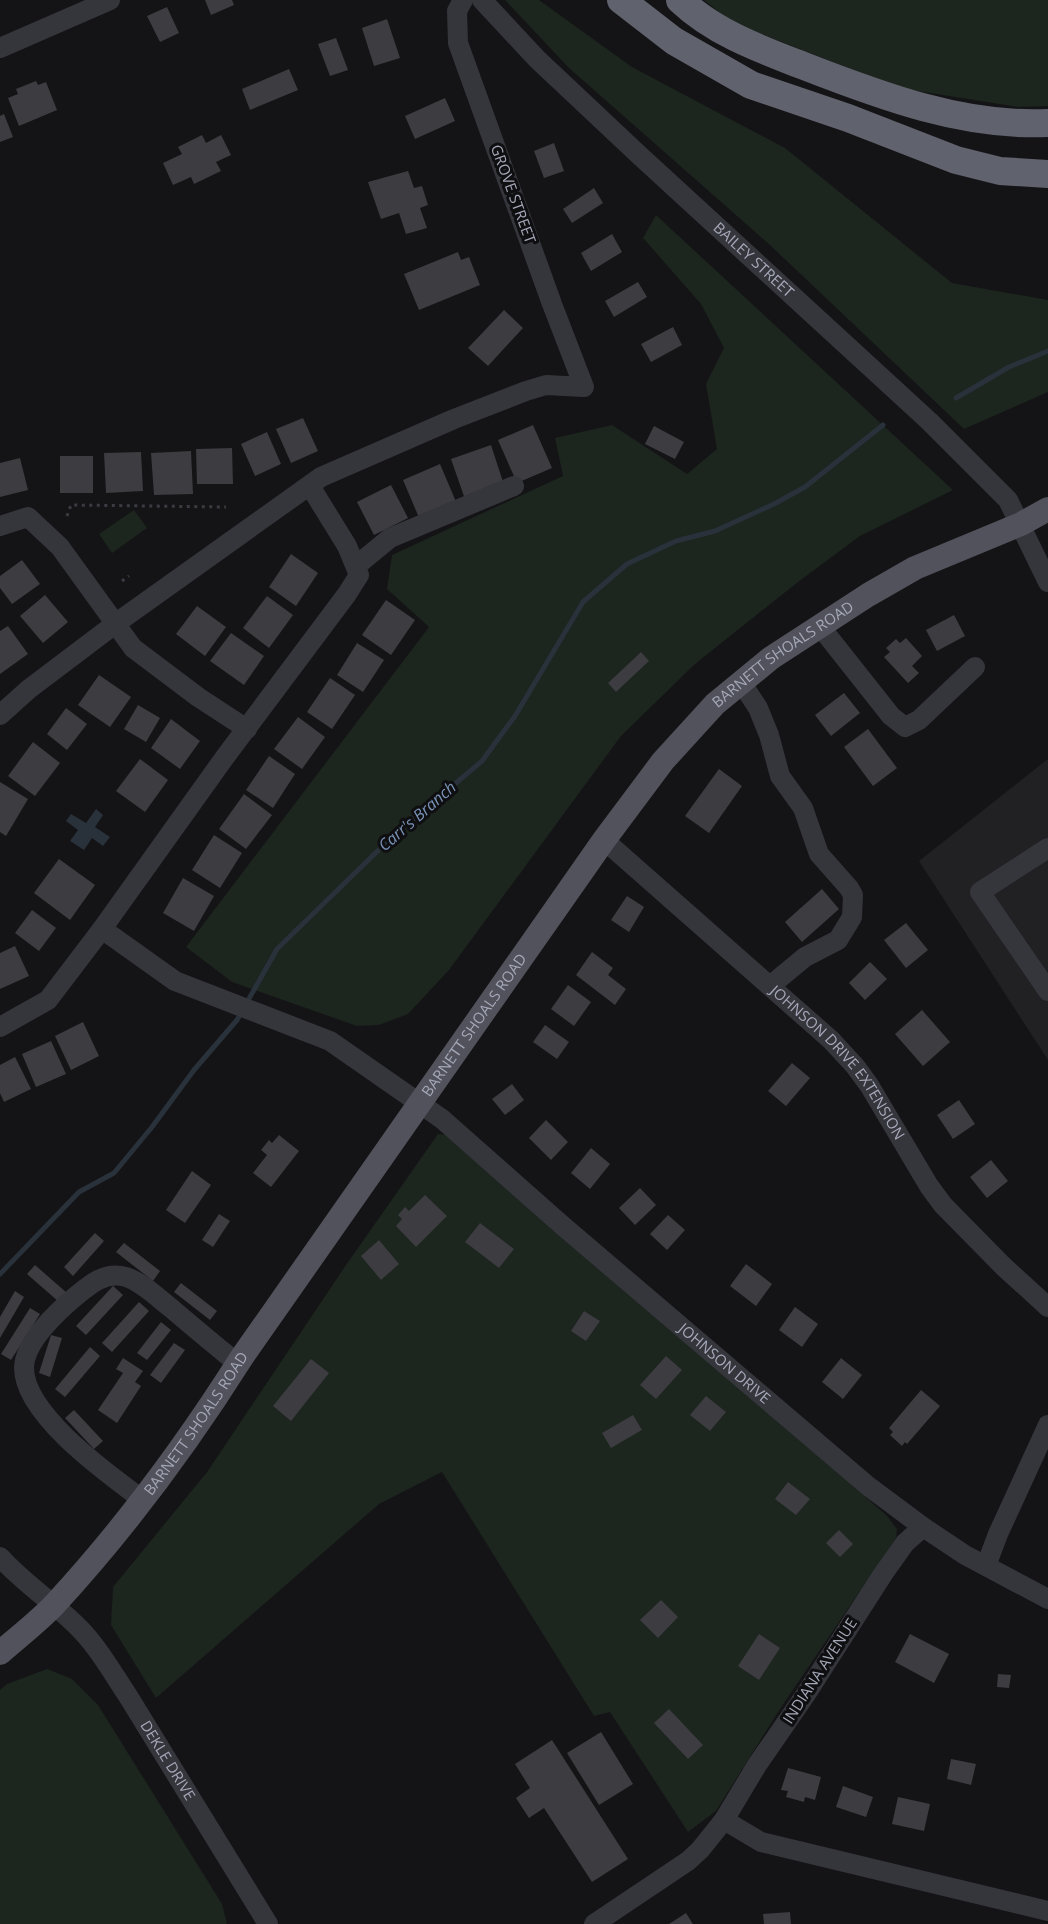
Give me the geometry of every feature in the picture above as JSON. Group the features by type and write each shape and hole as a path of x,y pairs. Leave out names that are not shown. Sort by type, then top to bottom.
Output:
{"highway":[{"path":"621,0 674,41 751,85 848,118 956,160 1000,171 1048,174"},
{"path":"680,0 741,41 848,83 931,109 994,122 1048,123"}],"main road":[{"name":"BARNETT SHOALS ROAD","path":"0,1653 54,1605 143,1500 201,1421 238,1364 604,840 663,761 715,704 771,657 819,625 915,568 1021,524 1048,509"}],"street":[{"path":"0,48 110,0"},
{"name":"GROVE STREET","path":"310,486 321,477 454,419 526,391 546,385 584,387 458,43 457,11 463,0"},
{"name":"BAILEY STREET","path":"482,0 537,59 604,123 929,421 1008,500 1048,582"},
{"path":"0,715 29,689 115,624 310,486 347,546 359,575 347,594 48,1000 0,1027"},
{"path":"356,566 390,538 514,486"},
{"path":"0,526 28,517 60,547 133,648 198,697 247,729"},
{"path":"819,625 891,716 905,727 919,720 975,667"},
{"path":"741,682 758,708 769,735 780,776 803,808 819,854 853,895 852,917 838,940 805,957 770,986"},
{"name":"JOHNSON DRIVE EXTENSION","path":"604,840 811,1021 855,1066 869,1085 929,1186 943,1204 1003,1266 1048,1307"},
{"path":"1048,848 980,892 1048,991"},
{"name":"JOHNSON DRIVE","path":"102,929 175,981 330,1041 421,1103 868,1486 965,1555 1048,1599"},
{"path":"143,1500 92,1461 45,1415 27,1388 24,1366 33,1342 53,1316 89,1285 105,1276 126,1277 148,1290 238,1364"},
{"path":"986,1566 998,1534 1048,1425"},
{"name":"INDIANA AVENUE","path":"594,1924 688,1861 700,1850 724,1820 757,1765 806,1694 883,1574 905,1543 923,1527"},
{"name":"DEKLE DRIVE","path":"0,1557 16,1575 78,1626 128,1696 268,1924"},
{"path":"724,1820 761,1842 1048,1911"}],"path":[{"path":"67,516 71,505 226,507"},
{"path":"122,581 129,576"}],"shaded area":[{"path":"505,0 539,0 632,67 785,148 952,283 1048,300 1048,392 964,429 771,246 569,68"},
{"path":"704,0 1048,0 1048,106 1018,107 899,88 731,22"},
{"path":"656,215 953,490 860,536 695,664 621,736 449,970 408,1014 379,1025 357,1026 232,982 186,947 429,627 387,589 392,555 563,476 555,438 612,425 687,474 717,449 706,384 724,348 701,304 643,238"},
{"path":"134,510 147,528 112,553 99,534"},
{"path":"1048,759 1048,1060 919,861"},
{"path":"96,809 103,815 95,827 110,837 103,846 92,838 84,850 70,841 78,830 66,821 71,814 86,823"},
{"path":"438,1134 446,1135 726,1372 887,1516 897,1529 896,1538 780,1709 716,1811 688,1832 610,1712 594,1716 442,1472 379,1504 156,1698 111,1625 113,1587 207,1472 346,1265"},
{"path":"47,1669 72,1679 98,1705 222,1904 227,1924 0,1924 0,1690 7,1684"}],"building":[{"path":"205,0 232,0 234,5 211,15"},
{"path":"167,7 179,33 160,42 147,16"},
{"path":"387,19 400,58 374,66 362,28"},
{"path":"336,38 348,70 330,76 318,44"},
{"path":"289,69 298,90 250,110 242,89"},
{"path":"36,81 38,85 46,82 57,110 19,126 8,98 18,94 16,89"},
{"path":"445,98 455,121 415,139 405,116"},
{"path":"4,114 13,137 0,142 0,116"},
{"path":"202,135 206,143 221,135 231,155 216,162 221,171 194,184 191,177 173,185 163,163 182,154 178,147"},
{"path":"554,143 564,171 544,178 534,151"},
{"path":"408,171 414,188 422,186 428,205 420,208 427,228 406,234 399,213 381,219 368,182"},
{"path":"594,188 603,203 572,223 563,209"},
{"path":"612,234 622,252 591,271 581,253"},
{"path":"458,252 461,260 469,257 480,285 419,310 404,274"},
{"path":"638,282 647,297 614,317 605,301"},
{"path":"504,310 523,328 488,366 468,348"},
{"path":"673,327 682,345 651,362 641,344"},
{"path":"303,418 318,451 291,463 276,429"},
{"path":"533,425 552,468 517,483 498,440"},
{"path":"654,426 684,442 675,459 645,444"},
{"path":"267,432 281,464 255,476 241,444"},
{"path":"491,445 505,488 466,502 451,459"},
{"path":"232,448 233,484 197,484 196,449"},
{"path":"191,451 193,494 154,495 151,453"},
{"path":"141,452 143,491 106,493 104,453"},
{"path":"60,456 93,456 93,493 60,493"},
{"path":"20,458 28,490 0,497 0,463"},
{"path":"440,464 457,504 420,520 403,480"},
{"path":"391,485 408,518 374,535 357,502"},
{"path":"291,554 318,573 296,606 269,587"},
{"path":"22,560 40,584 12,604 0,588 0,576"},
{"path":"45,595 68,622 43,643 20,616"},
{"path":"267,596 293,615 269,648 243,628"},
{"path":"386,600 415,620 391,655 362,635"},
{"path":"197,606 226,627 205,656 176,634"},
{"path":"954,615 965,636 937,651 926,630"},
{"path":"8,626 28,654 0,674 0,631"},
{"path":"231,633 264,656 244,685 210,661"},
{"path":"906,638 922,656 912,666 919,673 908,683 884,657 890,652 886,648 896,639 900,643"},
{"path":"357,643 384,660 363,692 337,675"},
{"path":"641,652 649,661 616,692 608,683"},
{"path":"99,675 131,697 110,727 78,705"},
{"path":"330,678 355,695 332,729 307,712"},
{"path":"844,693 860,713 831,736 815,715"},
{"path":"138,705 160,718 146,742 124,729"},
{"path":"66,708 87,724 67,750 47,734"},
{"path":"298,717 325,737 302,769 274,749"},
{"path":"171,719 200,741 180,769 151,748"},
{"path":"868,729 897,768 873,786 844,747"},
{"path":"33,742 60,763 35,796 8,776"},
{"path":"269,756 295,774 273,808 246,790"},
{"path":"140,759 168,780 145,812 116,791"},
{"path":"719,769 742,786 709,833 685,816"},
{"path":"0,782 28,799 6,836 0,832"},
{"path":"244,794 272,815 246,849 219,829"},
{"path":"214,835 242,853 220,888 192,870"},
{"path":"59,859 95,885 70,920 34,893"},
{"path":"183,878 214,896 194,931 163,913"},
{"path":"822,889 839,909 802,942 785,922"},
{"path":"627,896 644,907 629,932 611,920"},
{"path":"32,910 56,928 39,951 15,933"},
{"path":"906,923 928,950 906,968 884,940"},
{"path":"15,946 29,976 0,989 0,953"},
{"path":"592,952 613,968 608,975 626,989 615,1005 576,975"},
{"path":"870,962 887,979 865,1000 849,983"},
{"path":"568,985 591,1002 574,1026 551,1009"},
{"path":"922,1010 950,1042 923,1066 895,1034"},
{"path":"83,1022 99,1056 71,1070 55,1036"},
{"path":"545,1025 569,1042 557,1059 533,1042"},
{"path":"51,1041 66,1074 36,1087 22,1054"},
{"path":"15,1057 31,1089 4,1102 0,1093 0,1065"},
{"path":"792,1063 810,1078 786,1106 768,1091"},
{"path":"512,1084 524,1100 505,1115 492,1099"},
{"path":"959,1100 975,1124 953,1139 937,1115"},
{"path":"546,1120 568,1142 551,1160 529,1138"},
{"path":"279,1135 299,1151 271,1187 253,1173 267,1155 261,1150 269,1140 272,1143"},
{"path":"591,1148 610,1164 590,1189 571,1173"},
{"path":"991,1160 1008,1181 987,1198 970,1177"},
{"path":"192,1171 211,1185 185,1223 166,1210"},
{"path":"640,1188 656,1205 635,1225 619,1208"},
{"path":"425,1195 447,1216 416,1247 396,1226 402,1219 398,1215 405,1207 409,1211"},
{"path":"219,1214 230,1221 213,1247 202,1240"},
{"path":"668,1215 685,1230 667,1250 650,1234"},
{"path":"480,1223 514,1249 499,1268 465,1242"},
{"path":"95,1233 104,1241 73,1276 64,1267"},
{"path":"379,1240 399,1264 381,1280 361,1256"},
{"path":"124,1243 160,1271 153,1281 116,1252"},
{"path":"746,1264 772,1284 756,1306 730,1286"},
{"path":"35,1265 67,1293 59,1302 27,1274"},
{"path":"181,1283 217,1311 210,1320 174,1292"},
{"path":"113,1286 123,1295 86,1335 76,1326"},
{"path":"15,1291 24,1297 0,1338 0,1317"},
{"path":"139,1302 149,1311 112,1352 102,1343"},
{"path":"795,1307 818,1324 802,1347 779,1330"},
{"path":"30,1308 40,1314 11,1360 1,1354"},
{"path":"584,1311 600,1321 586,1341 571,1331"},
{"path":"161,1322 171,1330 147,1360 137,1353"},
{"path":"51,1335 62,1338 50,1377 39,1373"},
{"path":"174,1343 185,1350 161,1383 150,1375"},
{"path":"90,1347 100,1356 65,1397 55,1389"},
{"path":"666,1356 682,1370 656,1399 640,1385"},
{"path":"123,1358 143,1371 135,1382 141,1386 117,1423 98,1410 123,1373 116,1369"},
{"path":"841,1358 862,1375 843,1399 822,1382"},
{"path":"311,1359 329,1373 291,1421 273,1406"},
{"path":"921,1390 940,1406 907,1444 905,1442 902,1446 890,1435 893,1432 889,1428"},
{"path":"706,1396 726,1412 710,1431 690,1415"},
{"path":"74,1410 103,1441 94,1449 65,1418"},
{"path":"633,1415 642,1430 611,1448 602,1433"},
{"path":"788,1482 810,1499 796,1515 775,1499"},
{"path":"839,1530 853,1544 840,1557 826,1543"},
{"path":"661,1600 678,1617 658,1638 640,1620"},
{"path":"759,1634 780,1648 759,1680 738,1666"},
{"path":"910,1634 949,1654 934,1683 895,1662"},
{"path":"998,1674 1011,1675 1009,1688 997,1687"},
{"path":"669,1709 703,1745 688,1759 654,1723"},
{"path":"601,1732 633,1784 599,1805 567,1753"},
{"path":"552,1740 628,1859 592,1882 544,1808 529,1818 516,1798 530,1788 515,1764"},
{"path":"951,1759 976,1764 971,1785 947,1779"},
{"path":"788,1768 821,1777 815,1800 805,1797 804,1802 786,1797 788,1791 781,1790"},
{"path":"843,1786 873,1797 866,1817 836,1807"},
{"path":"898,1797 930,1804 924,1831 892,1824"},
{"path":"790,1912 791,1924 764,1924 763,1914"},
{"path":"686,1913 693,1924 669,1924"}],"waterway":[{"name":"Carr's Branch","path":"956,398 1009,367 1048,351"},
{"name":"Carr's Branch","path":"0,1274 79,1192 114,1173 194,1070 237,1020 277,949 394,835 482,761 515,716 583,602 627,564 676,541 715,531 805,487 883,425"}]}
